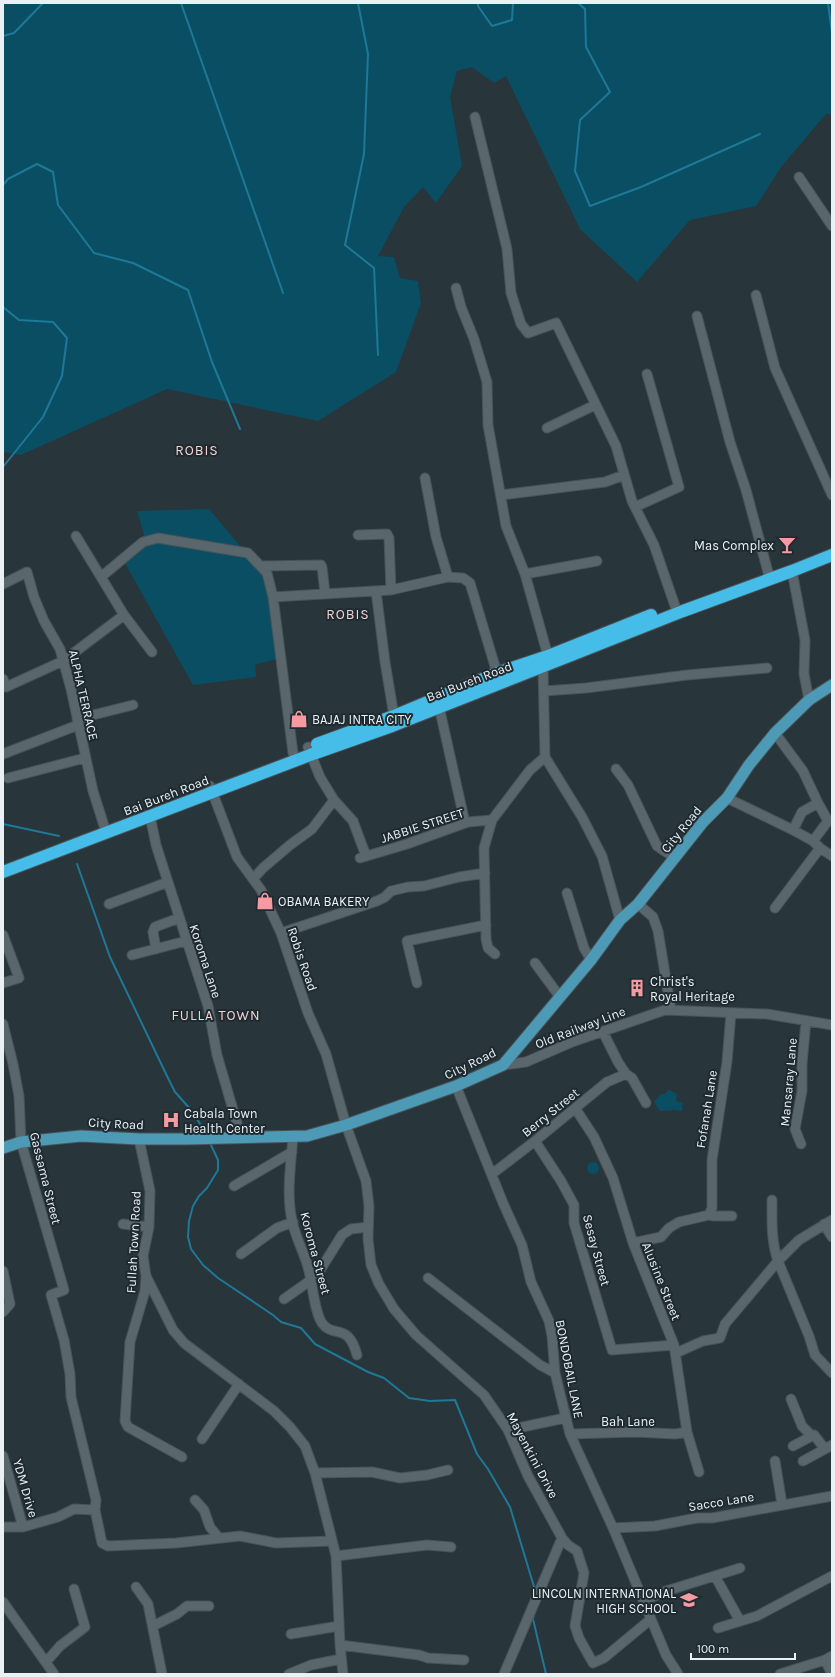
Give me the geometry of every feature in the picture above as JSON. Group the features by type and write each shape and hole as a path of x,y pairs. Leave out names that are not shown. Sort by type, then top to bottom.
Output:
{"highway":[{"name":"Bai Bureh Road","path":"3,864 150,816 293,753 310,751 392,726 497,673 548,656 832,547"},
{"name":"Bai Bureh Road","path":"3,872 105,830 310,751 394,716 543,668 683,611 832,555"}],"main road":[{"name":"City Road","path":"3,1148 21,1142 81,1136 138,1139 307,1136 346,1126 456,1086 503,1065 591,960 620,920 640,906 675,858 704,822 727,798 749,765 775,733 808,700 832,686"}],"street":[{"path":"475,117 507,249 511,293 521,324 528,333 556,324 616,446 635,507 654,546 675,606"},
{"path":"799,176 832,226"},
{"path":"456,288 461,307 474,339 487,382 488,425 506,526 525,574 548,656"},
{"path":"756,295 774,368 832,495"},
{"path":"697,316 730,442 746,490 768,572"},
{"path":"635,507 679,487 647,374"},
{"path":"547,428 595,405"},
{"path":"500,495 605,482 624,475"},
{"path":"425,478 436,537 448,577"},
{"path":"358,535 387,534 389,538 391,590"},
{"path":"76,536 124,615 152,652"},
{"path":"101,576 143,542 158,538 248,553 267,573 273,597 293,753"},
{"path":"525,574 597,561"},
{"path":"262,566 321,565 325,593"},
{"path":"792,571 805,640 804,674 808,700"},
{"name":"ALPHA TERRACE","path":"3,584 27,572 34,597 44,621 60,649 93,791 105,830"},
{"path":"273,597 391,590 448,577 463,578 470,583 497,673"},
{"path":"376,591 385,662 394,716"},
{"path":"3,679 6,688 63,661 124,615"},
{"path":"543,668 545,757 582,817 602,856 620,920"},
{"path":"544,691 586,688 687,675 767,668"},
{"path":"438,702 465,823"},
{"path":"3,754 77,722 133,705"},
{"path":"775,733 804,771 828,821 813,841"},
{"path":"253,878 262,868 312,829 334,800 320,777 310,751"},
{"path":"495,954 488,948 486,939 484,848 492,820 530,770 545,757"},
{"path":"8,778 85,758"},
{"path":"616,769 628,785 657,846 675,858"},
{"name":"Robis Road","path":"211,789 237,857 261,890 281,933 303,998 326,1054 346,1126"},
{"path":"727,798 813,841 832,856"},
{"name":"JABBIE STREET","path":"334,800 353,821 363,857 407,844 465,823 492,820"},
{"path":"793,830 802,812 818,802"},
{"name":"Koroma Lane","path":"150,816 156,845 208,1006 217,1055 241,1137"},
{"path":"776,908 820,848"},
{"path":"281,933 376,902 385,897 391,891 408,887 424,886 459,876 485,873"},
{"path":"109,904 168,882"},
{"path":"567,893 584,948 591,960"},
{"path":"649,897 640,906 653,917 658,931 671,1010"},
{"path":"156,949 153,932 155,927 179,918"},
{"path":"417,983 407,941 486,925"},
{"path":"3,935 19,978 3,983"},
{"path":"132,955 186,941"},
{"path":"535,963 560,997"},
{"name":"Old Railway Line","path":"503,1065 526,1062 572,1042 665,1010 767,1014 832,1025"},
{"name":"Fofanah Lane","path":"711,1211 712,1160 727,1062 731,1013"},
{"name":"Mansaray Lane","path":"801,1144 795,1129 802,1092 802,1064 806,1021"},
{"name":"Gassama Street","path":"4,1029 19,1096 21,1142 64,1290 51,1295 64,1340 70,1374 71,1397 96,1500 95,1510"},
{"path":"603,1032 618,1062 626,1074 632,1078 646,1103"},
{"name":"Berry Street","path":"492,1174 607,1082 626,1074"},
{"name":"BONDOBAIL LANE","path":"456,1086 522,1245 531,1282 549,1321 552,1336 555,1373 570,1434 614,1528 666,1655 678,1674"},
{"name":"Alusine Street","path":"575,1108 594,1137 613,1178 633,1243 675,1349 687,1432 700,1472"},
{"name":"Mayenkini Drive","path":"346,1126 366,1181 369,1206 368,1239 371,1265 379,1284 394,1309 416,1335 484,1395 508,1430 528,1476 562,1538 568,1545 577,1551 584,1574 575,1626 579,1638 593,1663 604,1658 651,1619"},
{"name":"Koroma Street","path":"293,1136 288,1182 293,1222 310,1278 319,1318 326,1328 348,1335 354,1343 357,1355"},
{"name":"Fullah Town Road","path":"138,1139 150,1191 149,1227 143,1256 146,1276 146,1291 130,1342 125,1421 128,1427 182,1457"},
{"name":"Sesay Street","path":"535,1141 562,1181 574,1206 574,1223 612,1350 675,1349"},
{"path":"234,1186 292,1152"},
{"path":"772,1200 774,1250 809,1336 815,1355 832,1373"},
{"path":"633,1243 662,1237 669,1228 679,1222 711,1211 714,1216 732,1216"},
{"path":"241,1254 277,1228 293,1222"},
{"path":"675,1349 720,1338 725,1324 778,1260 799,1240 828,1222 832,1237"},
{"path":"124,1224 149,1227"},
{"path":"284,1299 319,1272 342,1235 351,1229 368,1227"},
{"path":"3,1271 10,1304 3,1312"},
{"path":"146,1276 173,1330 184,1343 274,1411 290,1427 305,1446 315,1473 336,1556 340,1645 343,1674"},
{"path":"428,1278 540,1365 555,1373"},
{"path":"202,1439 239,1384"},
{"path":"791,1399 802,1426 812,1436 814,1435 828,1447 803,1461"},
{"path":"508,1430 565,1418"},
{"name":"Bah Lane","path":"570,1434 636,1432 675,1434 687,1432"},
{"path":"793,1446 812,1436"},
{"name":"YDM Drive","path":"3,1456 23,1526"},
{"path":"775,1461 782,1504"},
{"path":"315,1473 372,1472 400,1478 427,1475 448,1470"},
{"name":"Sacco Lane","path":"614,1528 655,1526 697,1518 712,1518 832,1496"},
{"path":"195,1500 204,1510 210,1526 218,1537"},
{"path":"3,1527 23,1526 58,1517 74,1509 95,1510 102,1543 108,1546 176,1543 218,1537 240,1536 276,1543 332,1541"},
{"path":"504,1674 562,1538"},
{"path":"336,1556 427,1545 451,1548"},
{"path":"644,1601 663,1592 740,1568"},
{"path":"718,1628 757,1616 831,1572"},
{"path":"715,1576 740,1621"},
{"path":"136,1587 148,1604 162,1674"},
{"path":"46,1662 60,1646 85,1627 74,1589"},
{"path":"3,1602 54,1674"},
{"path":"153,1626 177,1614 187,1606 208,1606"},
{"path":"291,1634 339,1626"},
{"path":"340,1645 419,1655 428,1658 464,1660"},
{"path":"780,1674 829,1658 832,1674"},
{"path":"289,1674 311,1665 341,1659"}],"shaded area":[{"path":"3,3 832,3 832,114 826,114 781,167 756,206 690,220 637,282 580,229 506,76 494,83 472,67 457,71 450,97 462,166 436,203 423,187 404,207 378,256 394,257 400,278 418,281 421,303 396,372 318,421 167,389 21,455 3,452"},
{"path":"209,509 265,575 279,658 255,665 256,677 193,685 122,558 144,535 137,511"},
{"path":"669,1090 677,1094 676,1101 683,1103 682,1111 660,1111 654,1102 661,1094 665,1094"},
{"path":"593,1162 597,1164 599,1168 597,1172 593,1174 589,1172 587,1168 589,1164"}],"waterway":[{"path":"3,36 14,33 43,3"},
{"path":"181,3 283,293"},
{"path":"358,3 368,54 364,154 345,245 374,268 378,355"},
{"path":"478,3 478,6 492,26 512,20 513,3"},
{"path":"578,3 585,9 586,47 610,92 580,120 575,171 590,206 641,187 760,134"},
{"path":"828,3 832,33"},
{"path":"3,185 8,179 37,164 53,172 58,205 94,253 133,263 188,290 212,362 240,429"},
{"path":"3,307 19,320 53,322 67,338 62,376 43,417 3,467"},
{"path":"3,824 59,836"},
{"path":"77,864 110,957 167,1076 175,1092 192,1111 207,1135"},
{"path":"210,1143 218,1160 218,1170 207,1188 199,1196 193,1206 189,1221 188,1237 191,1249 203,1265 218,1278 281,1322 301,1328 315,1344 368,1372 384,1378 409,1398 430,1401 455,1400 477,1454 488,1469 510,1507 535,1590"},
{"path":"534,1615 533,1619 546,1674"}],"place":[{"name":"Mas Complex","path":"787,545"},
{"name":"BAJAJ INTRA CITY","path":"299,719"},
{"name":"OBAMA BAKERY","path":"265,901"},
{"name":"Christ's Royal Heritage","path":"637,988"},
{"name":"Cabala Town Health Center","path":"171,1120"},
{"name":"LINCOLN INTERNATIONAL HIGH SCHOOL","path":"689,1600"}],"district":[{"name":"ROBIS","path":"197,450"},
{"name":"ROBIS","path":"348,614"},
{"name":"FULLA TOWN","path":"216,1015"}]}
